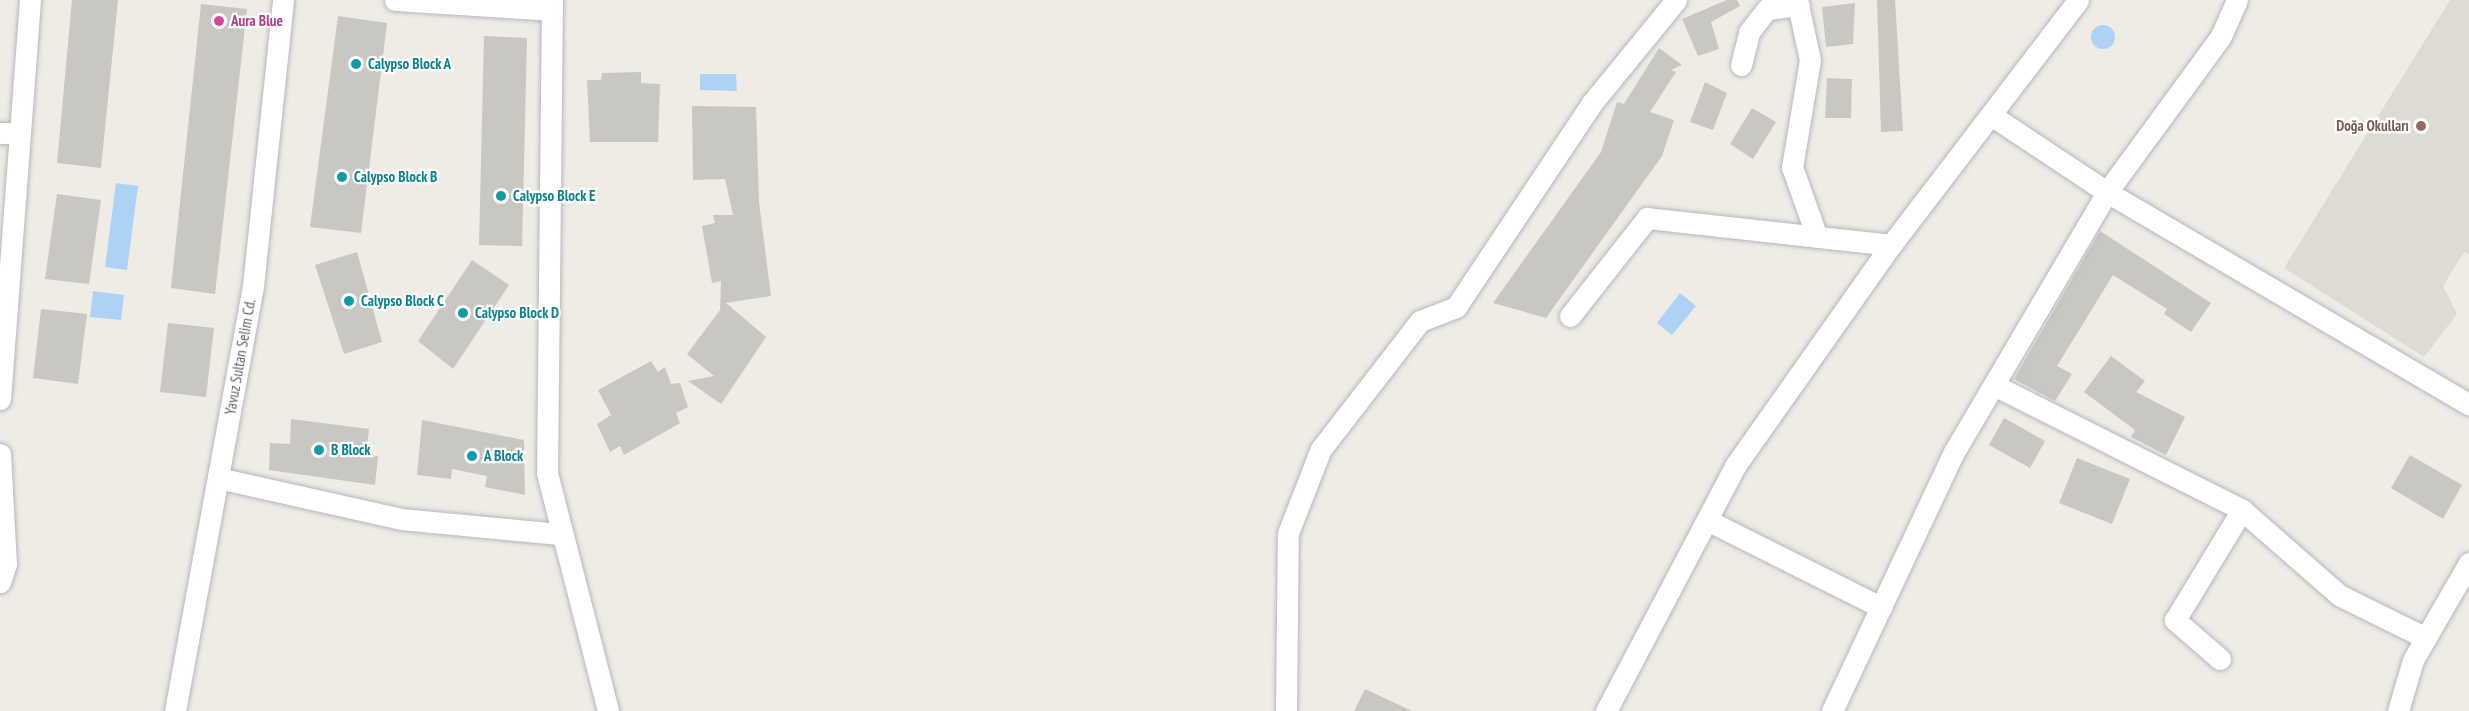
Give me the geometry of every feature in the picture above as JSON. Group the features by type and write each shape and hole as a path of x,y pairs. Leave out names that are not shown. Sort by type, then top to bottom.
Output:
{"street":[{"path":"0,399 10,133 30,0"},
{"name":"Yavuz Sultan Selim Cd.","path":"175,711 253,286 283,0"},
{"path":"395,0 552,5 547,473 559,534 608,711"},
{"path":"1287,711 1288,533 1321,449 1420,321 1456,307 1592,103 1676,0"},
{"path":"1606,711 1735,466 1891,244 2078,0"},
{"path":"1832,711 1954,452 2107,192 2221,36 2238,0"},
{"path":"1741,65 1749,32 1767,9 1798,2 1810,60 1792,166 1817,237"},
{"path":"1991,116 2107,192 2469,404"},
{"path":"1570,316 1647,218 1891,244"},
{"path":"1994,385 2242,510 2338,595 2426,638"},
{"path":"0,454 6,564 0,582"},
{"path":"218,478 401,519 559,534"},
{"path":"2220,659 2175,620 2242,510"},
{"path":"1707,520 1881,607"},
{"path":"2398,711 2426,638 2469,563"}],"shaded area":[{"name":"Doğa Okulları","path":"2450,0 2469,0 2469,254 2464,252 2443,286 2457,314 2424,357 2284,268"}],"water":[{"path":"2103,25 2108,26 2114,32 2114,42 2108,48 2103,49 2098,48 2092,42 2091,37 2092,32 2098,26"},
{"path":"700,74 736,74 737,91 700,90"},
{"path":"116,183 138,186 127,270 105,267"},
{"path":"93,291 124,295 121,320 90,317"},
{"path":"1680,293 1696,306 1672,335 1657,323"}],"building":[{"path":"72,0 118,0 101,168 57,163"},
{"path":"1727,0 1737,0 1740,6 1711,22 1719,49 1698,56 1682,19"},
{"path":"1877,0 1895,0 1903,131 1881,132"},
{"path":"1855,3 1853,44 1826,47 1822,7"},
{"path":"201,4 247,9 215,294 171,288"},
{"path":"338,16 387,23 361,233 310,227"},
{"path":"484,36 527,38 522,246 479,245"},
{"path":"1659,48 1682,65 1671,70 1676,72 1650,112 1674,120 1662,156 1546,318 1493,303 1601,152 1617,102 1624,104"},
{"path":"641,72 641,83 660,84 658,142 590,142 587,80 601,80 602,73"},
{"path":"1827,78 1852,79 1851,118 1825,118"},
{"path":"1705,82 1727,93 1713,130 1690,122"},
{"path":"692,106 756,107 759,202 771,296 726,303 766,337 721,404 688,381 714,376 687,354 720,310 721,281 712,283 702,226 715,223 713,215 733,215 725,179 693,180"},
{"path":"1752,108 1776,122 1753,159 1730,144"},
{"path":"57,194 101,200 89,284 45,279"},
{"path":"2100,231 2211,303 2191,332 2164,314 2167,309 2113,275 2057,366 2072,374 2055,401 2014,379"},
{"name":"Calypso Block C","path":"357,252 382,342 344,354 315,265"},
{"name":"Calypso Block D","path":"472,260 509,285 453,369 418,341"},
{"path":"41,309 87,314 78,384 33,378"},
{"path":"168,323 214,328 206,397 160,392"},
{"path":"2111,356 2145,381 2136,392 2185,417 2166,455 2131,437 2135,430 2084,392"},
{"path":"651,361 658,372 665,367 671,384 680,383 688,407 676,413 680,423 624,455 620,446 610,452 597,424 611,415 598,390"},
{"path":"2004,418 2045,441 2030,468 1989,445"},
{"name":"B Block","path":"291,419 369,429 366,457 378,456 375,485 269,470 270,443 290,444"},
{"name":"A Block","path":"422,420 524,440 525,495 485,487 487,476 452,469 451,479 417,475"},
{"path":"2410,455 2462,485 2443,519 2391,488"},
{"path":"2077,458 2130,479 2112,524 2059,503"},
{"path":"1365,689 1412,711 1354,711"}],"place":[{"name":"Aura Blue","path":"219,21"},
{"name":"Calypso Block A","path":"356,64"},
{"name":"Doğa Okulları","path":"2421,126"},
{"name":"Calypso Block B","path":"342,177"},
{"name":"Calypso Block E","path":"501,196"},
{"name":"Calypso Block C","path":"349,301"},
{"name":"Calypso Block D","path":"463,313"},
{"name":"B Block","path":"319,450"},
{"name":"A Block","path":"472,456"}]}
